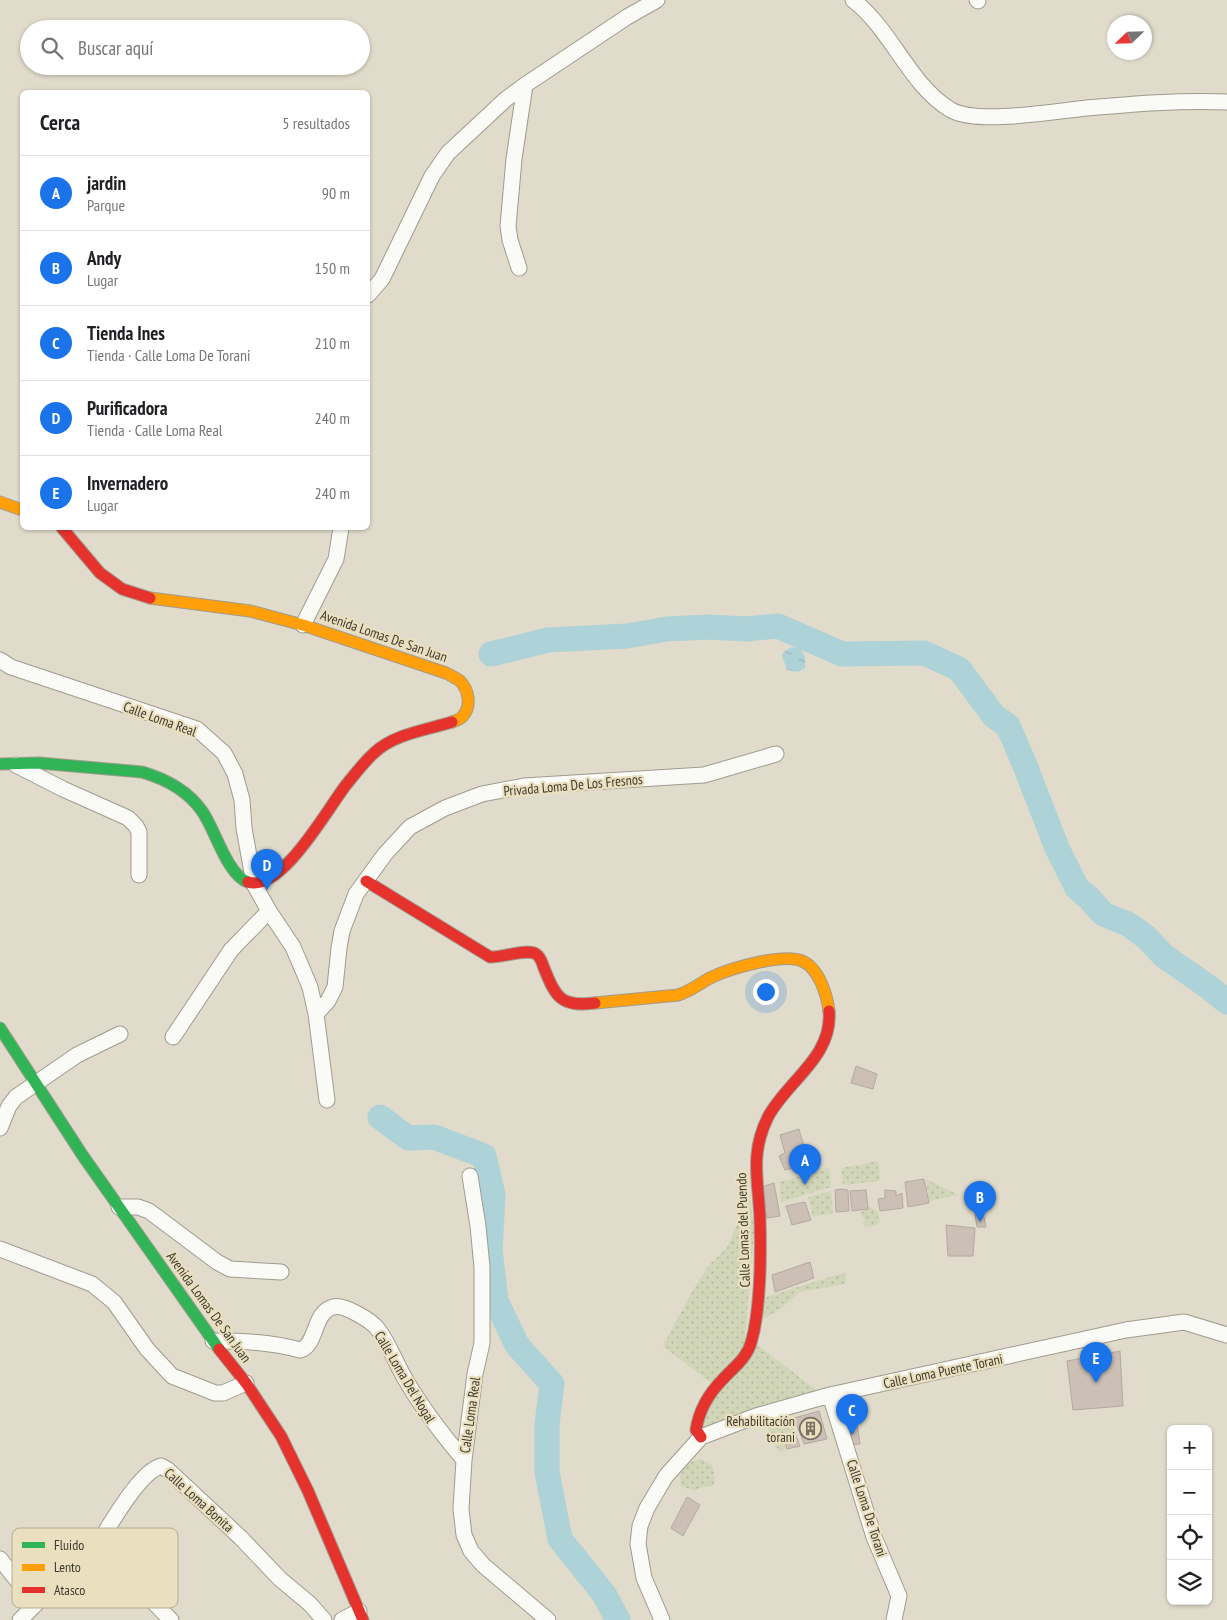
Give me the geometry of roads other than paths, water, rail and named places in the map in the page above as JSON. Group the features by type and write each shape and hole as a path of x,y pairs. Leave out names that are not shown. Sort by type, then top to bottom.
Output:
{"main road":[{"path":"0,502 20,509"},
{"name":"Avenida Lomas De San Juan","path":"64,530 100,573 122,589 150,598 250,611 303,625 446,673 460,681 466,690 469,700 467,709 462,717 453,722 398,738 375,752 346,785 302,848 288,864 266,881 254,884"},
{"path":"6,763 90,767 142,772 156,776 172,784 190,797 203,812 232,868 242,880 254,884"},
{"name":"Calle Lomas del Puendo","path":"366,881 490,957 499,959 525,952 535,952 540,957 550,981 561,1000 569,1004 578,1005 678,995 686,993 715,976 744,966 782,959 802,960 812,968 829,1007 829,1024 819,1050 798,1080 772,1109 765,1123 756,1158 755,1182 760,1221 760,1290 751,1344 741,1362 724,1378 704,1404 697,1421 696,1430 700,1437"},
{"name":"Avenida Lomas De San Juan","path":"0,1028 119,1207 213,1341 246,1383 281,1436 304,1483 361,1615"}],"street":[{"path":"370,293 382,279 432,176 448,153 506,99 525,85 627,17 657,0"},
{"path":"853,0 862,7 882,30 924,88 951,110 966,115 1021,115 1189,100 1227,102"},
{"path":"519,268 510,240 508,226 514,159 525,85"},
{"path":"303,625 336,559 341,530"},
{"name":"Calle Loma Real","path":"0,660 12,667 197,729 224,753 235,774 242,800 244,828 254,884 293,947 310,988 316,1014 327,1100"},
{"name":"Privada Loma De Los Fresnos","path":"316,1014 328,1001 335,987 339,948 344,924 356,894 385,854 410,828 446,808 482,794 524,786 704,775 776,754"},
{"path":"6,763 128,818 139,832 139,875"},
{"path":"173,1037 231,950 269,911"},
{"path":"0,1128 9,1106 16,1097 77,1055 120,1034"},
{"name":"Calle Loma Real","path":"470,1176 482,1267 482,1344 475,1374 464,1460 461,1508 464,1535 471,1550 483,1565 548,1620"},
{"path":"119,1207 138,1207 150,1210 217,1262 230,1269 281,1272"},
{"path":"0,1249 92,1284 104,1292 114,1302 147,1349 172,1376 215,1393 223,1393 246,1383"},
{"name":"Calle Loma Del Nogal","path":"213,1341 248,1341 281,1345 300,1350 307,1347 322,1314 331,1307 338,1306 363,1316 376,1327 406,1381 435,1427 464,1460"},
{"name":"Calle Loma Puente Torani","path":"662,1620 644,1578 638,1544 640,1526 646,1508 666,1476 700,1437 756,1416 830,1395 1126,1330 1184,1322 1227,1335"},
{"name":"Calle Loma De Torani","path":"830,1395 874,1537 898,1596 894,1620"},
{"name":"Calle Loma Bonita","path":"107,1528 126,1501 151,1471 160,1466 168,1470 241,1538 280,1579 310,1604 324,1620"},
{"path":"0,1559 12,1574"},
{"name":"Calle Loma Bonita","path":"20,1620 32,1608"},
{"path":"159,1608 171,1620"},
{"path":"342,1620 361,1615"}],"water":[{"path":"792,647 801,649 805,658 805,668 798,672 787,670 782,655"}],"waterway":[{"path":"491,654 548,640 627,636 667,629 709,627 746,629 778,626 842,654 924,653 959,669 994,716 1008,726 1057,848 1077,888 1103,914 1128,924 1146,937 1164,956 1227,1002"},
{"path":"380,1117 408,1138 434,1137 484,1156 493,1195 490,1250 496,1301 517,1345 552,1384 547,1424 547,1472 560,1539 604,1594 618,1620"}],"place":[{"name":"Purificadora","path":"267,890"},
{"name":"jardin","path":"805,1185"},
{"name":"Andy","path":"980,1222"},
{"name":"Invernadero","path":"1096,1383"},
{"name":"Rehabilitación torani","path":"811,1429"},
{"name":"Tienda Ines","path":"852,1435"}]}
